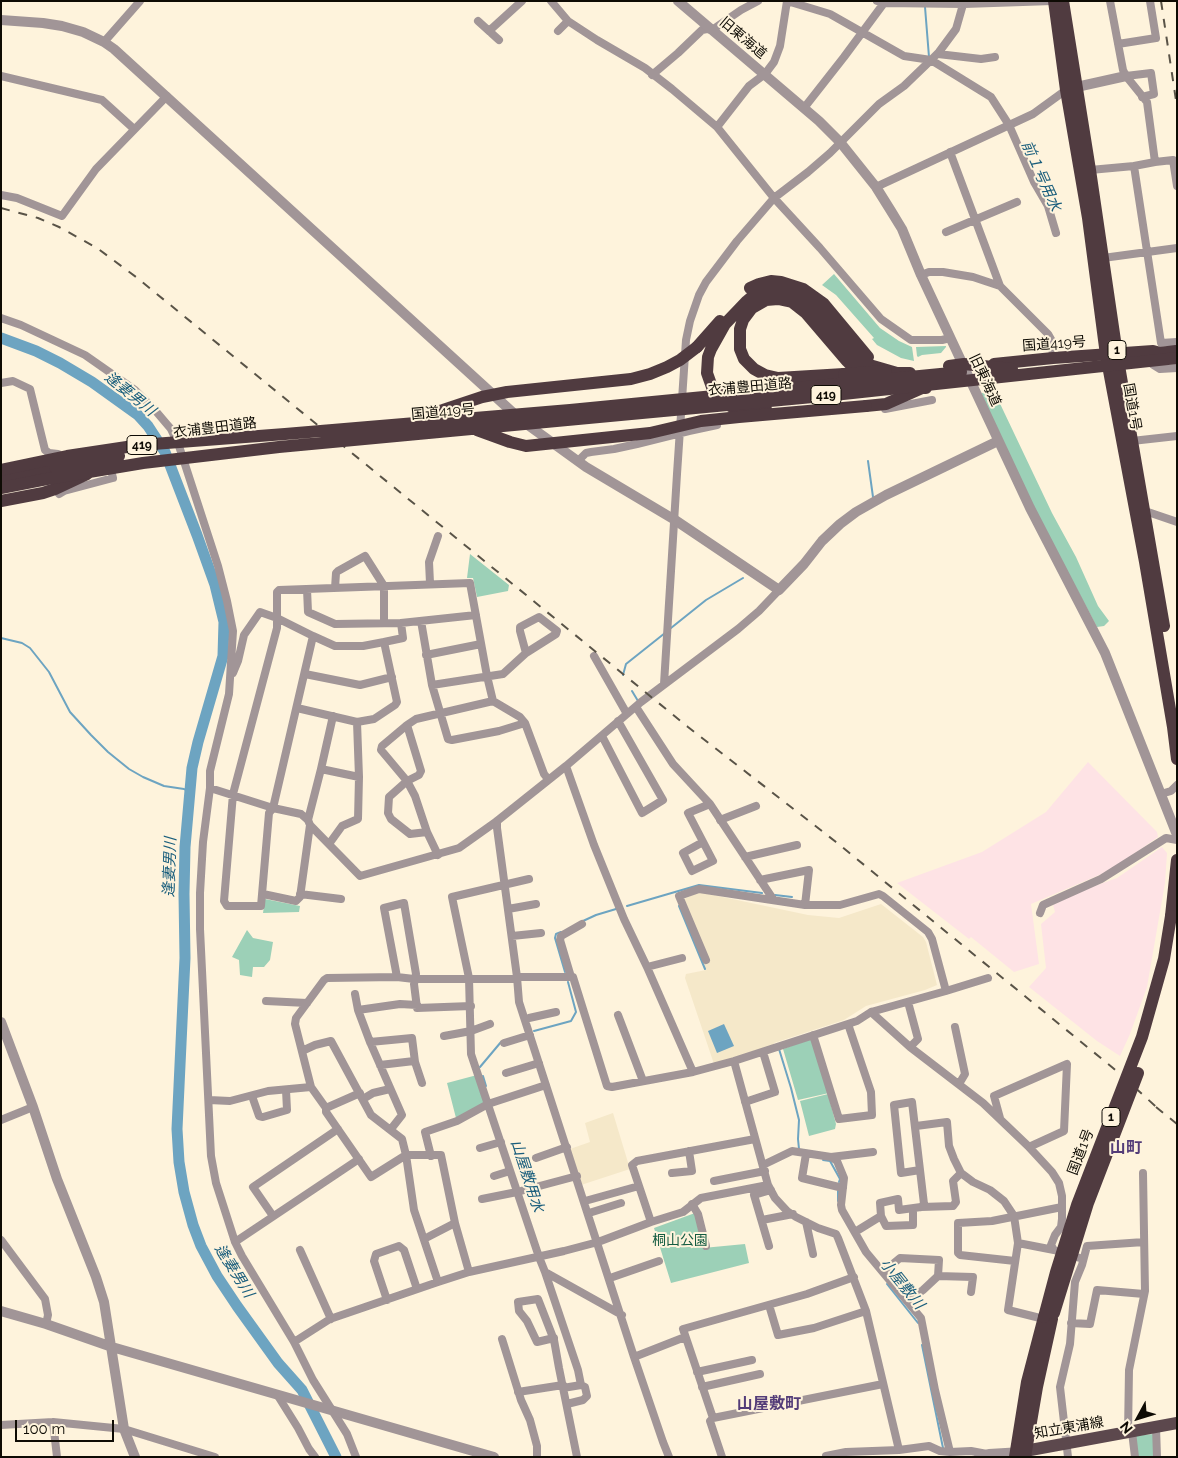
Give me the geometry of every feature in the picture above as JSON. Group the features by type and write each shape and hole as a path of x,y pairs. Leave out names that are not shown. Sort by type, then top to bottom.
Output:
{"highway":[{"name":"国道1号","path":"1053,1 1090,170 1103,258 1113,361 1132,441 1177,698"},
{"name":"国道1号","path":"1063,1 1071,88 1088,218 1177,758"},
{"name":"衣浦豊田道路","path":"384,426 508,392 631,379 650,374 680,360 697,347 735,300 743,293 760,284 771,282 781,282 803,289 824,304 878,368"},
{"name":"419","path":"964,368 897,373 866,364 858,358 821,314 795,295 773,290 754,295 725,324 711,349 707,373 713,390 724,402 734,408 743,410 860,400 979,384 1013,372"},
{"name":"衣浦豊田道路","path":"971,383 903,390 884,386 870,379 857,371 806,313 792,302 778,299 766,300 752,308 743,320 740,329 740,349 744,359 754,369 765,375 778,378 844,374 964,364 1013,372"},
{"name":"国道419号","path":"971,383 1044,377 1143,352 1177,353"},
{"name":"国道419号","path":"964,368 1054,358 1152,364 1177,353"},
{"name":"衣浦豊田道路","path":"1,478 52,467 115,457 283,441 475,429 834,395 1177,353"},
{"name":"衣浦豊田道路","path":"1,488 47,478 384,426 971,371 1013,372"},
{"name":"衣浦豊田道路","path":"475,429 526,446 650,433 701,422 739,417 886,404 922,388"},
{"name":"国道419号","path":"368,433 520,420"},
{"name":"419","path":"1,464 26,458 124,460 283,441"},
{"name":"衣浦豊田道路","path":"1,470 67,456 140,445 283,441"},
{"name":"衣浦豊田道路","path":"1,495 248,455 283,441"},
{"name":"419","path":"1,501 56,489 82,476 124,460"},
{"name":"国道1号","path":"1020,1454 1037,1387 1056,1272 1077,1205 1142,1037 1164,959 1177,860"},
{"name":"国道1号","path":"1047,1318 1149,1041 1171,965 1177,933"}],"main road":[{"name":"知立東浦線","path":"1020,1454 1066,1443 1177,1423"}],"street":[{"path":"104,42 140,1"},
{"path":"490,31 522,1"},
{"path":"551,1 568,22 645,68 717,127 774,198 881,319 911,340 942,340 950,338"},
{"name":"旧東海道","path":"678,1 820,121 840,142 876,187 902,228 921,275 1030,508 1105,653 1177,835"},
{"path":"652,75 702,30 712,30 758,1"},
{"path":"717,127 749,86 765,74 774,62 780,46 787,1 830,14 904,56 931,60 991,97 1009,125 1034,182 1048,206 1056,233"},
{"path":"804,108 844,57 881,2 1053,1"},
{"path":"1110,1 1123,70 1146,102 1155,162"},
{"path":"1118,44 1156,38 1150,1"},
{"path":"664,684 688,332 699,295 706,282 737,240 774,198 808,172 879,104 904,86 938,54 956,29 964,3"},
{"path":"1,20 62,26 83,32 114,49 520,420 578,461 675,520 779,590"},
{"path":"478,21 499,40"},
{"path":"558,31 568,22"},
{"path":"938,54 981,59 994,57"},
{"path":"876,187 1033,114 1071,88 1126,76 1151,73 1154,94 1142,97"},
{"path":"1,76 102,100 134,129"},
{"path":"1,195 17,198 62,216 96,169 166,96"},
{"path":"950,152 1000,286 1048,334 1052,341 1054,358"},
{"path":"1090,170 1173,160 1177,186"},
{"path":"1134,166 1160,343"},
{"path":"946,232 1017,202"},
{"path":"1103,258 1177,248"},
{"path":"921,275 929,272 943,272 973,276 1000,286"},
{"path":"1,318 85,354 135,390 171,429 187,468 218,566 233,631 229,694 210,772 200,893 200,929 212,1156 216,1183 235,1242 242,1256 294,1342 330,1410 347,1434 356,1457"},
{"path":"1143,352 1160,343"},
{"path":"1160,343 1177,353"},
{"path":"1152,364 1160,369 1177,368"},
{"path":"1,383 13,381 30,390 45,450 49,453 54,454 104,446 107,456"},
{"path":"578,461 586,453 622,447 723,424 857,412 932,400"},
{"path":"1132,441 1177,436"},
{"path":"210,788 273,808 301,814 360,876 459,848 498,821 636,706 738,629 759,611 804,564 822,541 840,524 856,512 886,495 998,441"},
{"path":"57,495 64,491 113,478 111,470"},
{"path":"1145,511 1177,522"},
{"path":"430,583 429,562 438,536"},
{"path":"335,588 338,570 365,556 384,586 384,622"},
{"path":"312,636 273,808 269,813 261,906 227,906 224,901 233,794 277,628 277,592 279,590 470,583 487,676 494,701 520,717 525,723 544,774 548,779"},
{"path":"307,589 308,612 335,624 401,623 476,615"},
{"path":"230,678 238,661 244,635 260,612 277,618 335,646 363,646 403,638 401,623"},
{"path":"432,685 503,674 526,653 556,634 557,631 539,617 520,627 526,653"},
{"path":"421,621 432,685 448,739 452,740 499,731 525,723"},
{"path":"233,631 251,625"},
{"path":"297,708 357,722 374,718 395,705 397,702 384,642"},
{"path":"426,655 481,644"},
{"path":"594,656 627,714"},
{"path":"304,674 360,685 392,677"},
{"path":"438,855 427,832 415,796 407,781 381,750 382,746 416,720 494,701"},
{"path":"636,706 673,764 710,804 772,899"},
{"path":"263,894 296,901 300,897 309,823 333,716"},
{"path":"602,736 642,813 663,800 618,721"},
{"path":"329,844 342,826 358,819 357,722"},
{"path":"407,725 421,771 419,775 407,781 388,797 388,813 391,820 410,834 427,832"},
{"path":"566,766 594,845 624,919 693,1072"},
{"path":"321,769 358,777"},
{"path":"1161,794 1171,791 1177,785"},
{"path":"703,842 688,813 710,804"},
{"path":"720,820 756,806"},
{"path":"498,821 497,828 519,1002 634,1356 669,1457"},
{"path":"1040,913 1043,905 1101,879 1166,838 1177,840"},
{"path":"745,857 797,845"},
{"path":"760,880 809,870 805,905"},
{"path":"529,879 452,897 469,978 471,1054 578,1370 581,1385"},
{"path":"706,960 679,896 699,889 805,905 840,905 879,894 928,932 932,939 946,991"},
{"path":"300,894 341,898"},
{"path":"397,977 384,908 404,902 416,974 414,979 417,1008 471,1006"},
{"path":"508,909 536,904"},
{"path":"582,924 560,936 560,940 608,1086 612,1087 693,1072 734,1061 857,1021 871,1012 988,978"},
{"path":"512,936 541,933"},
{"path":"647,967 682,958"},
{"path":"469,1272 455,1223 441,1155 406,1155 371,1177 311,1087 295,1024 296,1018 327,978 571,977"},
{"path":"354,994 370,1042 402,1114 391,1130"},
{"path":"266,1001 308,1003"},
{"path":"908,1002 918,1039 910,1047"},
{"path":"358,1010 400,1004 417,1005"},
{"path":"525,1020 556,1012"},
{"path":"871,1012 910,1047 983,1103 1052,1172 1059,1183 1062,1196 1061,1227 1051,1245 1054,1250"},
{"path":"618,1015 643,1081"},
{"path":"1,1022 104,1302 124,1429 135,1457"},
{"path":"444,1036 471,1032 490,1024"},
{"path":"814,1035 839,1119 872,1115 871,1092 848,1024"},
{"path":"955,1027 965,1074 959,1084"},
{"path":"504,1043 530,1035"},
{"path":"370,1042 412,1038 414,1061 422,1083"},
{"path":"302,1051 331,1041 371,1114 402,1139 414,1210 438,1282"},
{"path":"745,1102 775,1092 763,1052"},
{"path":"380,1065 414,1061"},
{"path":"734,1061 769,1187 775,1198 793,1214 806,1222 836,1234 866,1310 899,1450"},
{"path":"506,1073 539,1063"},
{"path":"1000,1120 994,1096 1067,1064 1064,1131 1029,1147"},
{"path":"431,1156 425,1132 457,1121 488,1104 546,1085"},
{"path":"209,1100 230,1101 268,1091 311,1087"},
{"path":"326,1108 361,1096 390,1089"},
{"path":"252,1096 259,1116 263,1118 287,1110 286,1090"},
{"path":"920,1170 901,1172 894,1105 912,1102 916,1126 924,1204 917,1208 912,1225 886,1226 881,1216 880,1203 898,1199 900,1210 917,1208 953,1206 956,1202 953,1182 961,1173"},
{"path":"1,1120 33,1107"},
{"path":"916,1126 947,1122 949,1146 961,1173 973,1182 990,1190 1004,1201 1014,1216 1018,1243 1008,1310 1047,1318"},
{"path":"273,1216 253,1187 338,1129"},
{"path":"651,1222 632,1165 634,1162 756,1139"},
{"path":"480,1148 501,1142"},
{"path":"536,1158 567,1147"},
{"path":"672,1173 692,1171 688,1151"},
{"path":"714,1181 764,1168 792,1152 831,1157 873,1152"},
{"path":"806,1154 802,1178 843,1188"},
{"path":"831,1157 837,1161 844,1178 841,1205 866,1252 921,1318 945,1452"},
{"path":"235,1242 358,1159"},
{"path":"494,1176 510,1171"},
{"path":"1135,1457 1130,1432 1128,1370 1144,1294 1143,1173"},
{"path":"482,1199 517,1192 576,1176"},
{"path":"585,1201 639,1186"},
{"path":"294,1342 331,1319 438,1282 469,1272 598,1242 683,1212 700,1198 769,1187"},
{"path":"769,1187 754,1195 769,1246"},
{"path":"589,1213 621,1203"},
{"path":"692,1204 698,1214 706,1246"},
{"path":"1015,1261 960,1255 958,1253 958,1224 992,1221 1062,1207"},
{"path":"762,1220 793,1214"},
{"path":"855,1232 881,1216"},
{"path":"806,1222 813,1254"},
{"path":"424,1239 455,1223"},
{"path":"1,1240 45,1299 48,1315 46,1324"},
{"path":"1068,1457 1060,1387 1070,1344 1075,1282 1087,1246 1144,1242"},
{"path":"1018,1243 1054,1250 1083,1259"},
{"path":"387,1300 374,1261 376,1254 400,1246 404,1250 417,1289"},
{"path":"300,1250 331,1319"},
{"path":"883,1272 900,1258 939,1260 938,1276 908,1301"},
{"path":"610,1278 659,1261"},
{"path":"545,1272 622,1315"},
{"path":"938,1276 973,1277 971,1292"},
{"path":"722,1457 710,1421 713,1418 683,1329 807,1294 854,1277"},
{"path":"1072,1323 1090,1324 1098,1290 1144,1294"},
{"path":"554,1338 537,1342 527,1321 518,1310 518,1302 538,1299 554,1338 577,1457"},
{"path":"769,1305 778,1335 814,1328 866,1310"},
{"path":"1,1312 46,1324 112,1347 494,1457"},
{"path":"634,1356 685,1337"},
{"path":"502,1339 518,1392 530,1420 537,1446 537,1457"},
{"path":"697,1372 752,1360"},
{"path":"702,1387 760,1374"},
{"path":"713,1418 883,1384"},
{"path":"518,1392 585,1386 587,1396 583,1400 567,1404"},
{"path":"281,1396 315,1457"},
{"path":"53,1422 57,1457"},
{"path":"1,1425 53,1422 124,1429 215,1457"},
{"path":"1156,1427 1157,1457"},
{"path":"825,1457 846,1452 899,1450 929,1446 945,1452 971,1451 984,1456 1020,1454"}],"shaded area":[{"path":"1088,762 1157,832 1158,837 1111,870 1031,904 1039,964 1014,972 971,937 969,939 897,883 982,852 1046,812"},
{"path":"1162,847 1167,853 1165,883 1147,987 1120,1056 1097,1041 1029,987 1046,968 1041,924 1055,912 1053,905 1086,889 1117,878"},
{"path":"699,892 808,915 839,918 881,904 923,937 937,985 866,1006 844,1020 714,1064 685,978 686,974 706,970 703,962 708,958 684,899"},
{"path":"613,1113 630,1169 581,1185 570,1149 590,1142 585,1123"}],"green space":[{"path":"834,274 880,328 912,347 914,361 901,358 877,345 872,339 874,338 836,295 822,285"},
{"path":"946,346 941,353 917,356 916,347"},
{"path":"994,391 1052,513 1076,557 1098,606 1109,621 1104,626 1097,627 1039,518 982,396 982,393"},
{"path":"470,554 509,585 508,591 477,597 473,578 467,578"},
{"path":"265,899 300,906 299,912 263,913"},
{"path":"247,930 253,938 273,942 270,960 264,967 253,967 252,977 240,975 239,960 232,957"},
{"path":"813,1038 829,1093 798,1100 783,1049"},
{"path":"477,1075 484,1103 456,1118 447,1083"},
{"path":"828,1094 836,1124 835,1129 809,1136 800,1101"},
{"name":"桐山公園","path":"695,1213 703,1248 745,1244 749,1263 671,1283 654,1228"},
{"path":"1153,1434 1154,1457 1137,1457 1134,1436"}],"water":[{"path":"724,1024 734,1046 717,1053 708,1031"}],"waterway":[{"name":"前１号用水","path":"925,7 929,57"},
{"name":"逢妻男川","path":"1,338 36,351 92,382 138,415 148,426 165,452 215,585 224,622 223,656 192,768 185,847 185,958 177,1129 179,1162 184,1192 201,1246 217,1276 237,1306 278,1363 302,1390 336,1457"},
{"path":"868,461 873,497"},
{"path":"671,628 706,600 743,578"},
{"path":"623,675 626,664 665,633"},
{"path":"1,638 22,643 30,648 49,672 70,712 108,752 129,769 143,777 164,786 184,789 189,792"},
{"path":"632,691 638,701"},
{"name":"山屋敷用水","path":"627,906 699,885 762,893"},
{"name":"山屋敷用水","path":"775,895 792,897"},
{"path":"679,906 705,969"},
{"name":"山屋敷用水","path":"583,921 616,909"},
{"name":"山屋敷用水","path":"561,932 556,934 555,938 565,972"},
{"name":"山屋敷用水","path":"534,1031 571,1021 576,1012 568,982"},
{"name":"山屋敷用水","path":"480,1067 501,1042"},
{"name":"小屋敷川","path":"779,1049 799,1120 799,1149"},
{"name":"山屋敷用水","path":"483,1076 486,1086"},
{"name":"小屋敷川","path":"823,1160 830,1161 840,1179 839,1182"},
{"name":"小屋敷川","path":"838,1191 838,1201"},
{"name":"小屋敷川","path":"887,1284 918,1323"},
{"name":"小屋敷川","path":"922,1345 943,1448"}],"railway":[{"path":"1161,1 1177,107"},
{"path":"1,208 38,218 59,227 97,248 136,277 688,727 836,842 1113,1068 1162,1112"},
{"path":"1156,1107 1177,1124"}],"district":[{"name":"山町","path":"1126,1148"},
{"name":"山屋敷町","path":"769,1404"}]}
